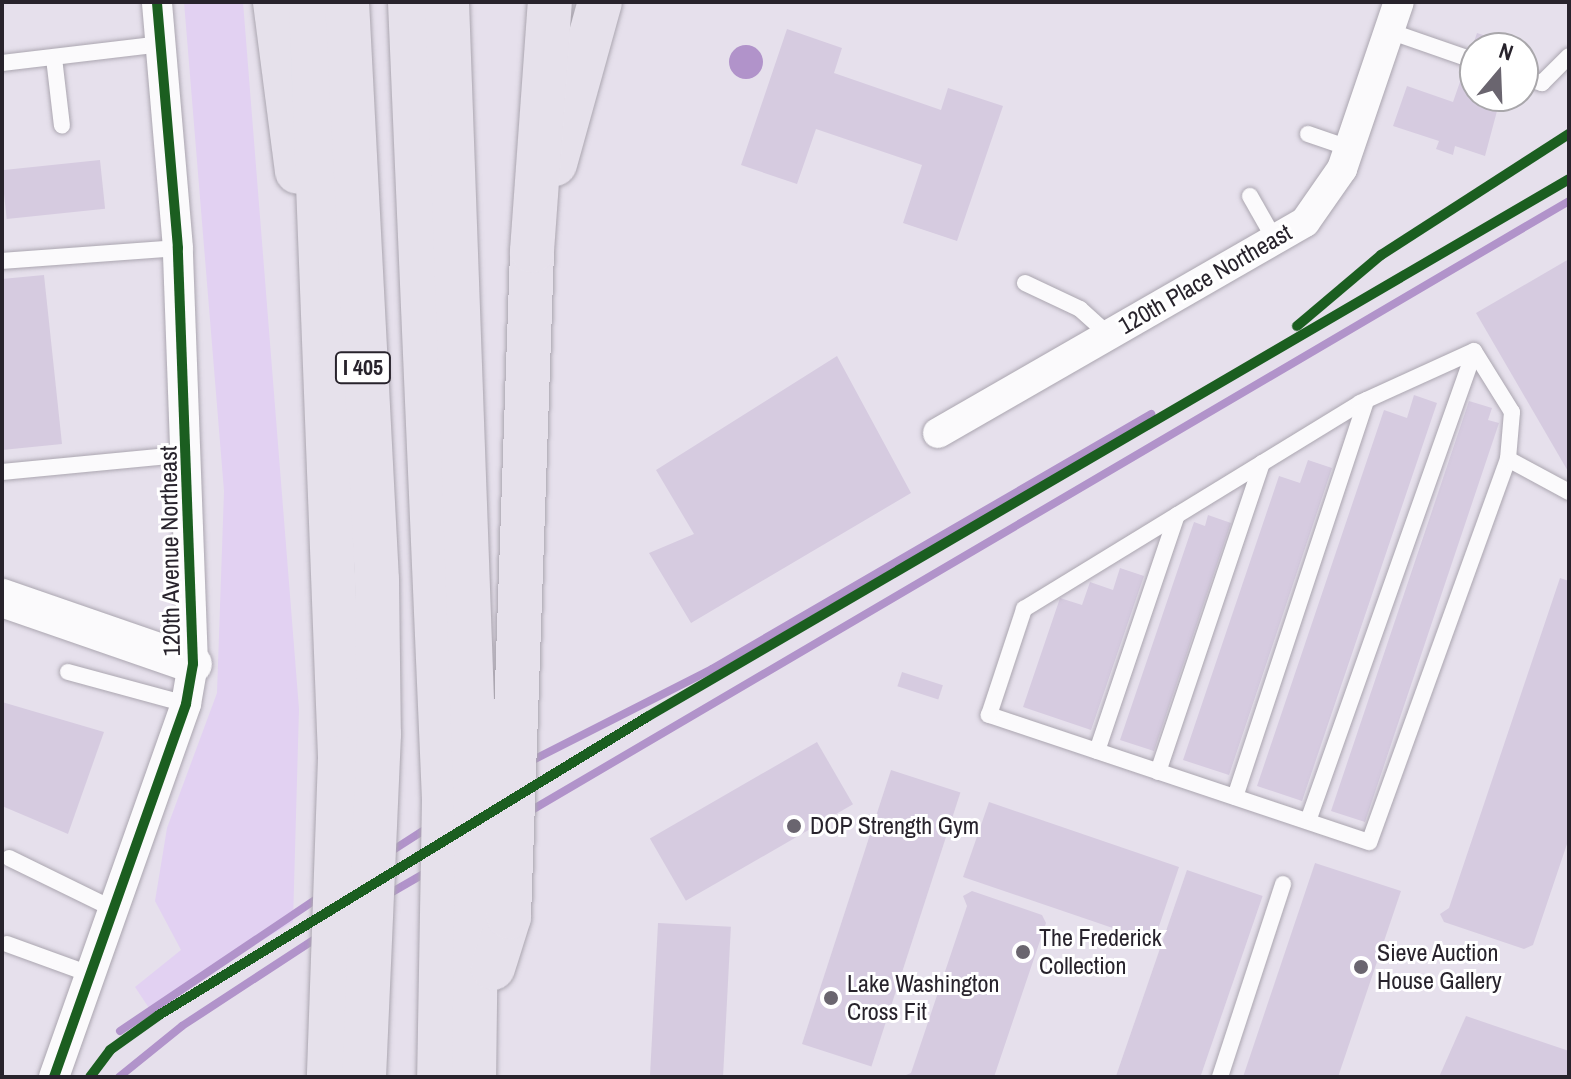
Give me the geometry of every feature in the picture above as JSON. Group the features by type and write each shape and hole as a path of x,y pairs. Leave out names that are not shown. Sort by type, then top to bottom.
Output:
{"highway":[{"path":"275,2 281,86 330,360"},
{"name":"I 405","path":"311,2 330,360 340,758 342,1050 364,1077"},
{"name":"I 405","path":"342,1050 379,734 347,2"},
{"name":"I 405","path":"410,2 457,710 476,932 439,1077"},
{"name":"I 405","path":"447,2 457,710"},
{"path":"474,1077 476,932 517,676 532,251 550,2"},
{"path":"532,251 600,2"}],"street":[{"name":"120th Avenue Northeast","path":"54,1077 186,704 193,664 189,454 178,248 157,2"},
{"name":"120th Place Northeast","path":"938,433 1305,222 1332,192 1399,2"},
{"path":"2,598 193,664"}],"lane":[{"path":"1389,31 1459,55"},
{"path":"2,63 162,44"},
{"path":"1539,82 1542,83 1569,56"},
{"path":"54,58 62,126"},
{"path":"1308,134 1349,148"},
{"path":"1250,196 1275,240"},
{"path":"2,261 178,248"},
{"path":"1025,283 1080,309 1109,335"},
{"path":"1474,351 1512,412 1508,459 1369,842 989,715 1024,609 1366,400 1474,351"},
{"path":"1308,821 1474,351"},
{"path":"1235,797 1366,400"},
{"path":"2,472 189,454"},
{"path":"1508,459 1569,492"},
{"path":"1158,772 1262,463"},
{"path":"1097,751 1177,515"},
{"path":"68,672 186,704"},
{"path":"9,858 115,910"},
{"path":"1220,1077 1283,884"},
{"path":"7,944 92,975"}],"shaded area":[{"path":"184,2 243,2 299,709 293,922 149,1008 135,987 181,950 155,901 167,828 217,693 224,491"},
{"path":"746,45 758,50 763,62 758,74 746,79 734,74 729,62 734,50"}],"building":[{"path":"787,29 842,48 834,73 941,110 948,88 1003,106 957,241 903,223 922,165 816,129 797,184 741,165"},
{"path":"1459,85 1459,112 1497,112 1485,156 1455,146 1453,155 1436,149 1439,141 1393,126 1407,86 1453,102"},
{"path":"100,160 105,209 7,219 2,170"},
{"path":"1569,259 1569,473 1476,313"},
{"path":"44,275 62,444 2,450 2,279"},
{"path":"837,356 911,493 691,623 649,553 694,534 656,470"},
{"path":"1414,395 1437,403 1302,801 1257,786 1384,410 1407,418"},
{"path":"1469,401 1492,408 1488,420 1499,423 1365,822 1331,811"},
{"path":"1308,460 1332,468 1229,775 1183,760 1279,476 1300,483"},
{"path":"1208,515 1231,523 1154,751 1120,740 1194,522 1205,526"},
{"path":"1120,568 1144,576 1091,730 1023,707 1060,598 1082,605 1090,582 1113,590"},
{"path":"1560,578 1569,581 1569,838 1533,945 1524,949 1444,922 1440,914 1449,908"},
{"path":"902,672 943,685 938,700 897,686"},
{"path":"2,702 104,732 68,834 2,806"},
{"path":"817,742 853,804 686,901 650,838"},
{"path":"891,770 960,793 871,1066 802,1044"},
{"path":"989,802 1179,867 1156,935 1145,939 963,877"},
{"path":"1315,863 1401,891 1338,1077 1243,1077"},
{"path":"1187,870 1263,896 1200,1077 1116,1076"},
{"path":"972,891 1042,915 1046,923 994,1077 901,1077 911,1073 967,906 963,896"},
{"path":"658,923 731,927 723,1077 650,1077"},
{"path":"1466,1016 1569,1051 1569,1077 1439,1077"}],"waterway":[{"path":"525,814 1569,201"},
{"path":"527,763 712,669 1151,414"},
{"path":"390,852 429,827"},
{"path":"387,895 427,872"},
{"path":"120,1031 321,896"},
{"path":"119,1077 182,1026 321,935"}],"cycle path":[{"path":"54,1077 186,704 193,664 178,248 157,2"},
{"path":"1297,326 1381,255 1569,134"},
{"path":"90,1077 110,1050 159,1015 647,717 1569,179"}],"place":[{"name":"DOP Strength Gym","path":"794,826"},
{"name":"The Frederick Collection","path":"1023,952"},
{"name":"Sieve Auction House Gallery","path":"1361,967"},
{"name":"Lake Washington Cross Fit","path":"831,998"}]}
